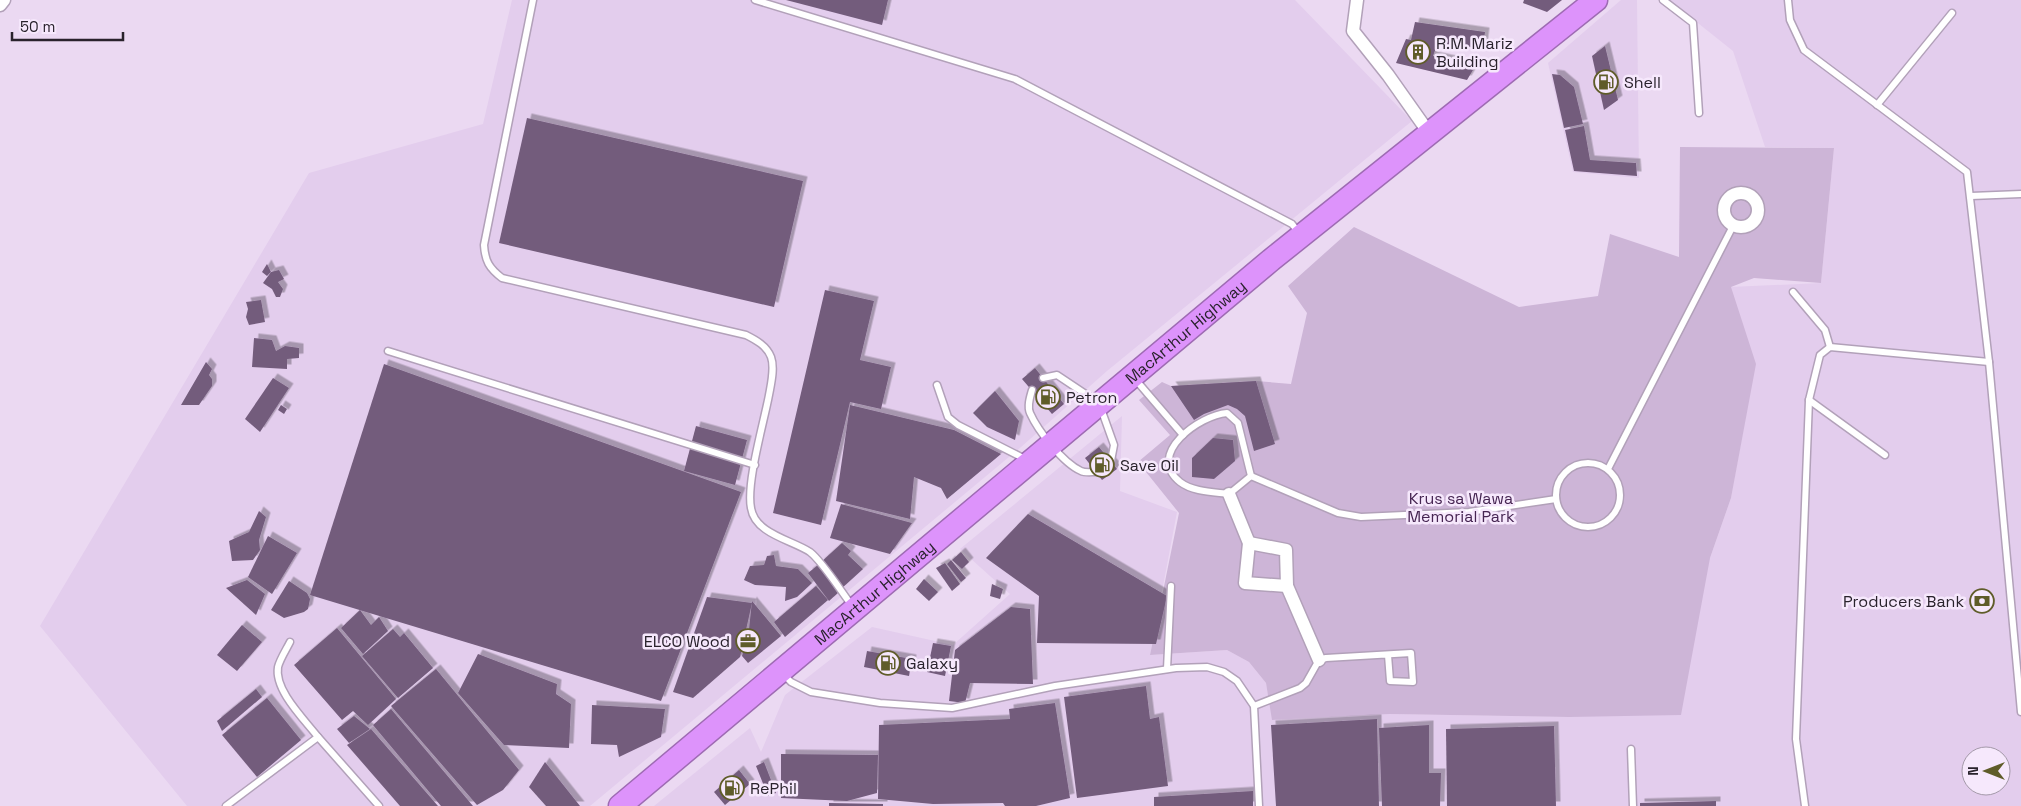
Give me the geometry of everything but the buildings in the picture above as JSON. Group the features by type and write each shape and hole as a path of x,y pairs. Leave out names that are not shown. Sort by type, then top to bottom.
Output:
{"highway":[{"name":"MacArthur Highway","path":"620,806 715,724 782,672 1099,403 1428,133 1596,0"}],"street":[{"path":"0,5 4,0"},
{"path":"1357,0 1353,31 1388,75 1428,133"},
{"path":"1229,494 1249,543 1245,583 1287,586"},
{"path":"1249,543 1286,550 1287,586 1319,660"}],"lane":[{"path":"533,0 484,245 485,258 491,270 502,278 746,335 761,343 771,358 773,378 750,490 751,510 758,524 768,531 790,540 812,554 855,610"},
{"path":"755,0 1015,80 1292,224 1302,236"},
{"path":"1663,0 1693,23 1699,113"},
{"path":"1788,0 1790,20 1804,50 1967,172 1989,362 2021,712"},
{"path":"1877,105 1952,13"},
{"path":"1971,196 2021,194"},
{"path":"1608,469 1733,226"},
{"path":"1793,292 1825,330 1830,347"},
{"path":"1805,806 1796,739 1809,400 1820,354 1830,347 1989,362"},
{"path":"388,351 755,465"},
{"path":"1043,378 1057,375 1099,403 1114,445 1111,461"},
{"path":"1132,376 1183,435"},
{"path":"937,385 948,417 1030,462"},
{"path":"1032,390 1029,412 1050,444 1082,472 1096,472"},
{"path":"1809,400 1886,455"},
{"path":"1227,413 1234,416 1238,423 1251,476 1229,494 1190,488 1180,482 1170,471 1168,457 1173,446 1183,435 1206,419 1227,413"},
{"path":"1593,463 1608,469 1618,480 1621,491 1619,504 1614,514 1607,521 1590,527 1579,526 1569,521 1562,513 1556,499 1560,478 1575,464 1593,463"},
{"path":"1251,476 1338,514 1361,517 1469,512 1556,499"},
{"path":"1167,669 1171,586"},
{"path":"290,642 278,665 277,677 281,688 318,737 379,806"},
{"path":"1254,706 1306,683 1319,660 1326,658 1411,653 1413,682 1390,680 1388,655"},
{"path":"782,672 791,682 811,692 880,703 952,708 1055,686 1167,669 1207,667 1224,672 1237,681 1254,706 1259,806"},
{"path":"226,806 318,737"},
{"path":"1631,749 1633,806"}],"shaded area":[{"path":"512,0 1295,0 1412,121 1107,371 1021,447 590,806 187,806 40,626 309,173 483,124"},
{"path":"1621,0 1637,0 1639,178 1573,172 1548,63"},
{"path":"1669,0 2021,0 2021,806 654,806 750,728 761,752 785,695 872,627 953,645 1010,594 960,549 1122,416 1120,491 1177,512 1150,655 1227,650 1249,662 1266,683 1273,720 1390,714 1569,717 1710,558 1731,498 1755,364 1730,287 1821,283 1834,148 1765,147 1733,51"}],"green space":[{"name":"Krus sa Wawa Memorial Park","path":"1680,147 1834,148 1821,283 1754,278 1731,287 1756,364 1731,498 1710,558 1681,715 1569,717 1390,714 1272,720 1266,683 1249,662 1227,650 1150,655 1179,513 1138,462 1170,435 1139,400 1162,382 1171,386 1256,381 1291,384 1307,313 1288,286 1354,227 1519,307 1598,296 1610,234 1679,257"}],"place":[{"name":"R.M. Mariz Building","path":"1418,52"},
{"name":"Shell","path":"1606,82"},
{"name":"Petron","path":"1048,397"},
{"name":"Save Oil","path":"1102,465"},
{"name":"Producers Bank","path":"1982,601"},
{"name":"ELCO Wood","path":"748,641"},
{"name":"Galaxy","path":"888,663"},
{"name":"RePhil","path":"732,788"}]}
